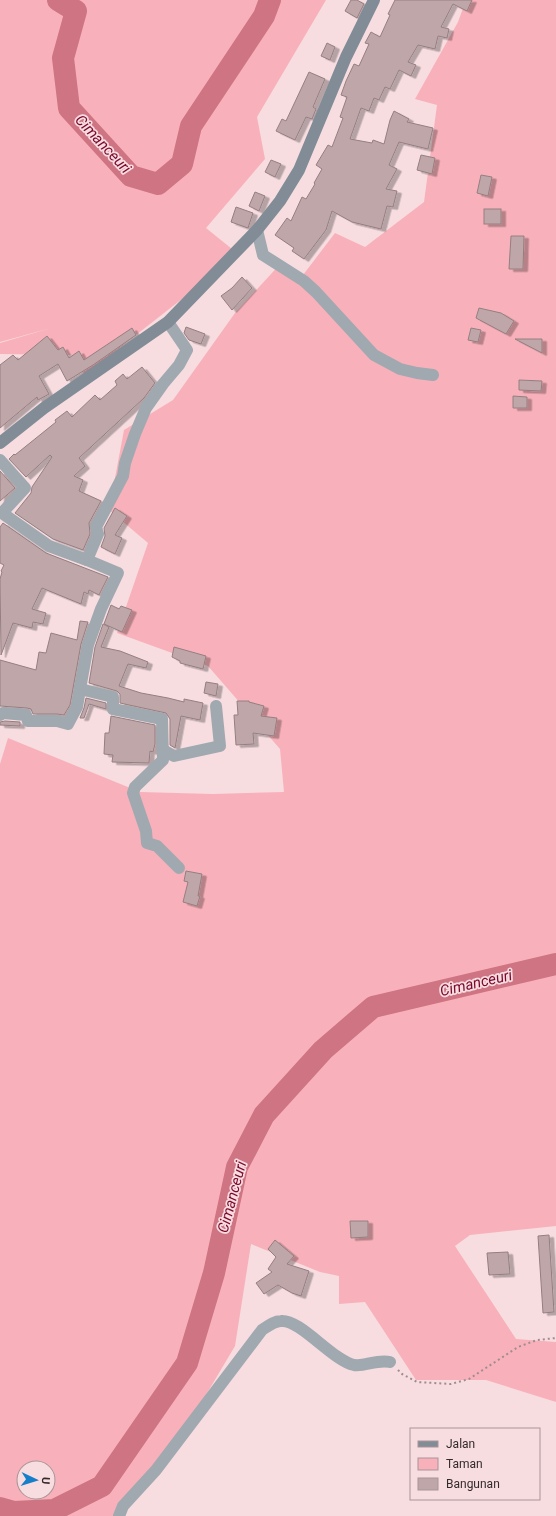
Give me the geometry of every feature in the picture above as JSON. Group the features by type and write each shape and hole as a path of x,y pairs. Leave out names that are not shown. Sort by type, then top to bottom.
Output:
{"street":[{"path":"0,443 44,408 168,322 257,230 280,201 299,170 346,57 374,0"},
{"path":"257,230 263,255 304,281 374,355 400,369 433,375"},
{"path":"87,560 98,534 96,527 123,476 135,434 146,408 179,365 187,350 168,322"},
{"path":"0,460 25,488 2,513 49,546 118,573 101,609 88,645 77,707 68,724 57,721 28,721 26,715 3,713 0,715"},
{"path":"80,689 113,696 112,709 162,718 163,760 135,787 133,793 146,831 147,843 157,846 178,868"},
{"path":"163,750 174,756 220,746 216,706"},
{"path":"119,1516 123,1506 156,1470 262,1330 272,1323 282,1321 293,1323 342,1360 355,1366 383,1360 390,1362"}],"path":[{"path":"390,1362 402,1374 418,1382 451,1384 469,1379 518,1347 537,1340 556,1338"}],"green space":[{"path":"0,0 326,0 257,117 265,159 206,228 232,249 201,284 85,375 71,355 0,354 0,343 51,328 0,342"},
{"path":"466,0 556,0 556,1226 470,1235 455,1246 516,1339 556,1342 556,1402 486,1380 416,1380 365,1302 339,1304 339,1276 320,1272 251,1244 235,1346 178,1442 119,1516 0,1516 0,764 8,738 140,792 213,794 284,792 280,749 208,666 117,633 148,543 109,510 124,430 173,400 235,313 282,262 303,275 335,233 365,247 424,202 437,105 415,99 458,22"}],"building":[{"path":"351,0 357,0 364,4 357,18 345,11"},
{"path":"395,0 472,0 467,11 453,4 441,27 449,29 447,38 438,36 435,49 418,45 408,62 416,65 411,76 399,70 390,89 385,87 379,100 374,98 369,111 361,108 350,139 372,143 373,140 384,144 390,120 394,111 409,119 407,122 433,128 428,149 399,142 389,165 397,169 386,189 397,191 393,207 387,206 381,229 352,222 332,211 326,230 304,259 292,251 294,248 275,235 287,218 291,221 302,197 306,199 315,184 314,183 322,169 316,165 328,145 332,147 343,118 340,117 347,97 341,95 346,81 354,64 359,66 369,44 365,43 371,32 380,37 390,15 388,14"},
{"path":"327,43 335,47 330,60 321,56"},
{"path":"309,72 325,79 313,107 316,109 312,119 306,117 295,140 276,131 282,119 286,121"},
{"path":"421,155 435,158 432,174 417,170"},
{"path":"271,160 281,164 275,177 265,172"},
{"path":"481,175 492,177 488,196 477,193"},
{"path":"255,192 265,196 259,211 249,206"},
{"path":"236,207 253,213 248,228 231,222"},
{"path":"484,209 501,209 501,224 484,224"},
{"path":"511,236 524,236 523,269 509,269"},
{"path":"242,277 252,288 232,310 221,296 232,288"},
{"path":"479,308 501,313 514,321 506,334 476,318"},
{"path":"186,327 205,334 201,344 189,340 184,333"},
{"path":"132,328 136,335 67,381 58,364 39,376 49,394 38,400 37,397 0,428 0,365 13,355 18,360 47,336 58,350 63,347 69,358 79,351 84,360"},
{"path":"471,328 481,330 478,342 468,340"},
{"path":"515,339 542,339 542,353"},
{"path":"142,367 155,383 144,398 79,458 85,466 74,476 83,480 79,491 101,501 89,523 90,534 83,550 53,539 15,513 31,493 32,487 52,457 50,455 26,477 9,459 56,422 55,420 67,411 72,417 95,395 100,400 117,385 115,381 123,374 127,379"},
{"path":"519,380 542,381 541,391 519,390"},
{"path":"513,396 527,397 527,408 513,408"},
{"path":"0,471 15,488 0,501"},
{"path":"115,508 127,516 115,535 122,538 115,554 101,547 105,536 104,528"},
{"path":"3,523 46,553 108,577 99,595 89,590 88,594 84,592 81,604 42,588 32,609 46,613 43,624 33,622 32,628 13,623 1,655 0,579 1,571 4,565 0,563 0,527"},
{"path":"111,605 119,609 121,606 132,610 122,632 104,624"},
{"path":"80,621 88,622 81,644 70,705 64,715 33,714 31,709 27,708 0,706 0,660 36,670 39,652 46,653 51,633 77,640"},
{"path":"103,624 109,627 101,647 120,651 148,662 146,668 128,664 119,686 141,693 184,702 184,699 203,703 200,720 181,716 175,748 170,745 170,719 166,713 120,703 120,694 117,691 89,683 95,647"},
{"path":"174,647 206,656 203,669 180,663 180,661 172,657"},
{"path":"206,682 218,684 216,696 204,693"},
{"path":"86,698 106,703 106,709 89,704 84,718 80,718"},
{"path":"237,701 249,701 264,706 261,716 277,718 274,736 253,733 254,744 236,745 234,715 238,715"},
{"path":"111,716 155,725 155,744 153,752 150,751 149,763 112,762 113,755 104,754 105,733 109,733"},
{"path":"0,722 20,722 20,726 0,725"},
{"path":"186,871 202,874 198,896 200,896 197,906 183,902 188,882 184,881"},
{"path":"350,1221 368,1221 368,1237 351,1238"},
{"path":"549,1235 554,1312 543,1313 538,1236"},
{"path":"275,1240 294,1256 287,1264 309,1271 301,1296 278,1285 264,1294 256,1283 272,1272 268,1269 276,1257 268,1249"},
{"path":"508,1252 510,1274 489,1275 487,1253"}],"waterway":[{"name":"Cimanceuri","path":"58,0 76,11 63,58 69,108 131,176 158,184 182,164 191,126 264,16 270,0"},
{"name":"Cimanceuri","path":"0,1508 14,1512 54,1510 102,1486 187,1363 214,1273 237,1167 264,1115 323,1050 373,1007 556,964"}]}
